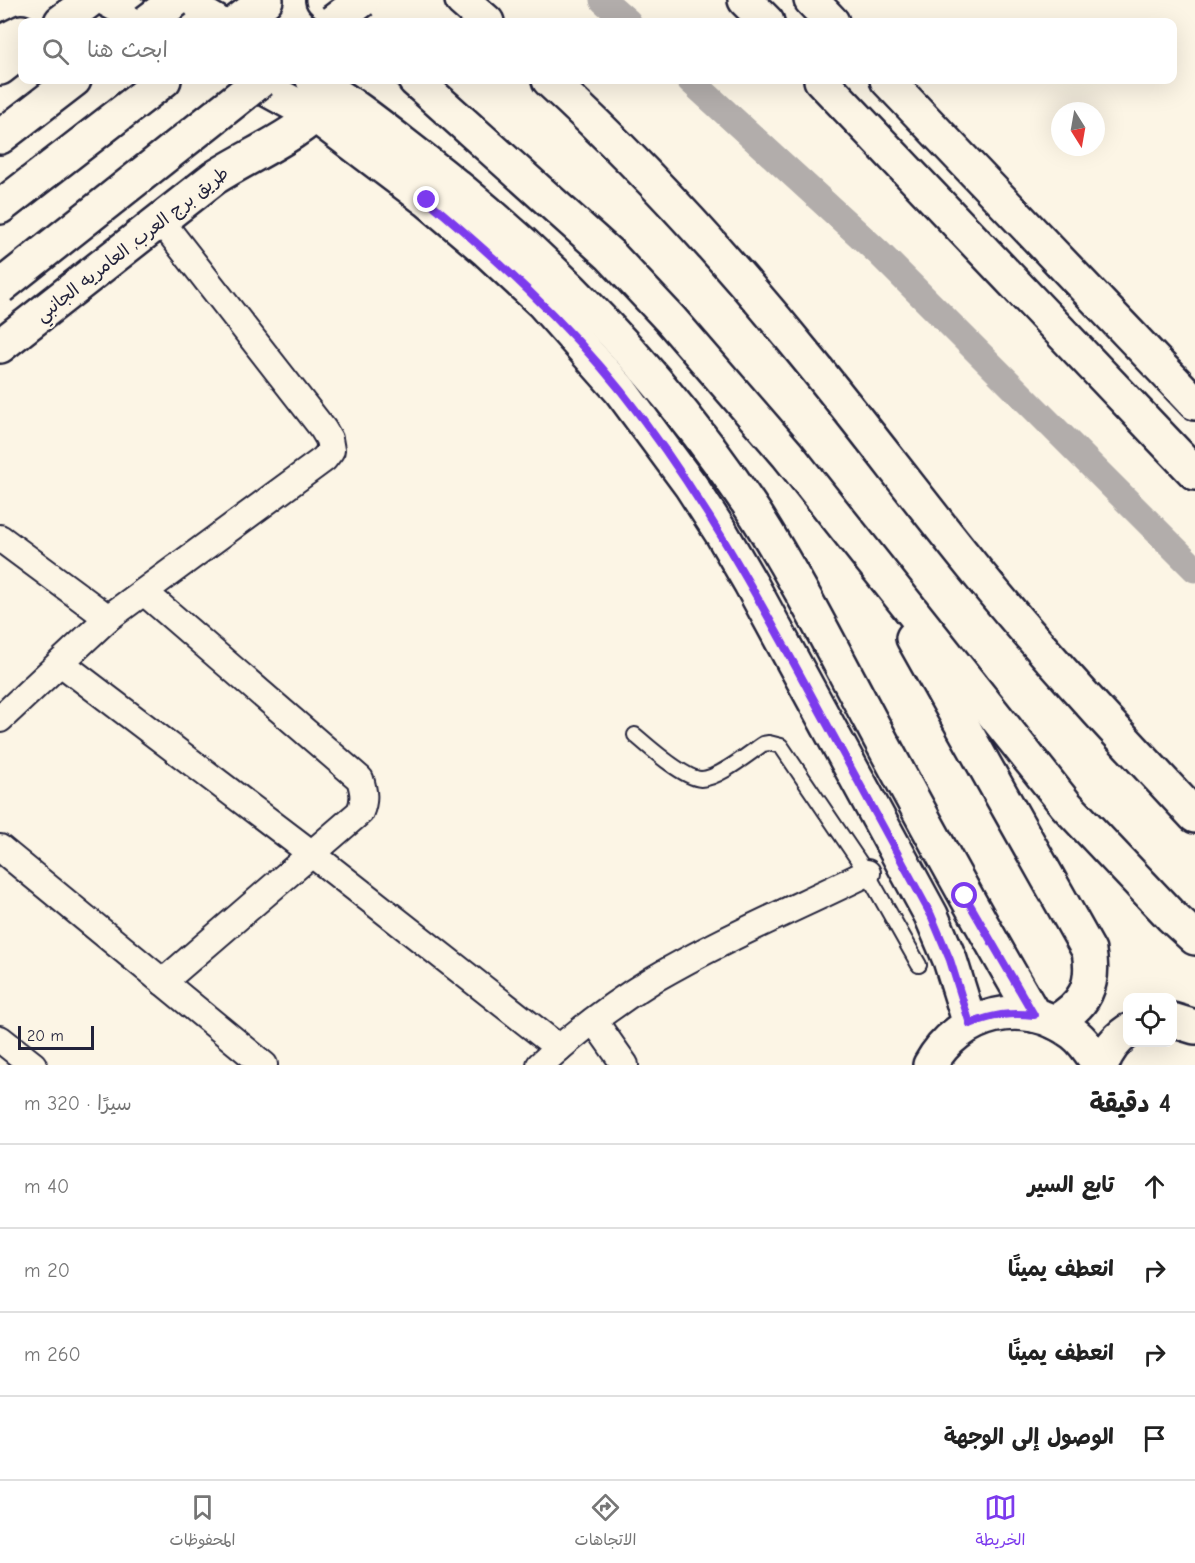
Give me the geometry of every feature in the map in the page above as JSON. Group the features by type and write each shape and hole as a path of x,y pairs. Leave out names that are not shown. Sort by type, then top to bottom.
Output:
{"main road":[{"path":"152,18 177,0 209,18"},
{"path":"242,18 266,0"},
{"path":"323,0 345,18"},
{"path":"338,18 362,0"},
{"path":"462,0 482,18"},
{"path":"745,0 763,18"},
{"path":"811,0 828,18"},
{"path":"67,18 95,1"},
{"path":"54,18 95,1 137,18"},
{"path":"0,43 18,34"},
{"path":"0,68 18,54"},
{"path":"0,137 69,84"},
{"path":"0,207 159,84"},
{"path":"0,287 256,84"},
{"path":"276,84 329,92 462,190 552,268 630,350 680,409 726,471 791,573 965,896 1045,1018"},
{"path":"419,84 610,255 730,387 861,546 1066,805 1195,938"},
{"path":"553,84 637,165 755,294 982,579 1119,735 1195,816"},
{"path":"825,84 1195,472"},
{"path":"890,84 1195,403"},
{"path":"329,92 427,200 534,294 582,345 656,437 691,486 751,584 931,915 950,960 970,1024"},
{"name":"طريق برج العرب, العامريه الجانبي","path":"0,346 214,178 280,141 329,92"},
{"path":"861,546 1089,951 1091,977 1079,1004 1068,1014 1045,1018"},
{"path":"930,1065 937,1052 952,1036 970,1024 991,1016 1012,1012 1045,1018 1074,1034 1089,1049 1100,1065 1115,1041 1123,1035"},
{"path":"1177,1021 1195,1028"}],"street":[{"path":"0,719 108,618 324,459 331,450 329,439 323,429 160,220"},
{"path":"0,538 108,618"},
{"path":"144,592 360,780 364,801 360,812 163,982"},
{"path":"61,663 312,854 550,1056 594,1021 653,980 720,943 867,873"},
{"path":"0,848 264,1065"},
{"path":"594,1021 624,1065"},
{"path":"0,1039 33,1065"}],"lane":[{"path":"635,735 686,773 701,779 716,775 763,744 781,746 867,873 919,965"}],"waterway":[{"path":"603,0 623,18"},
{"path":"694,84 879,253 1195,569"}],"route":[{"path":"427,200 542,302 582,345 620,390 691,486 751,584 931,915 950,960 970,1024 991,1016 1012,1012 1034,1015 965,896"}]}
